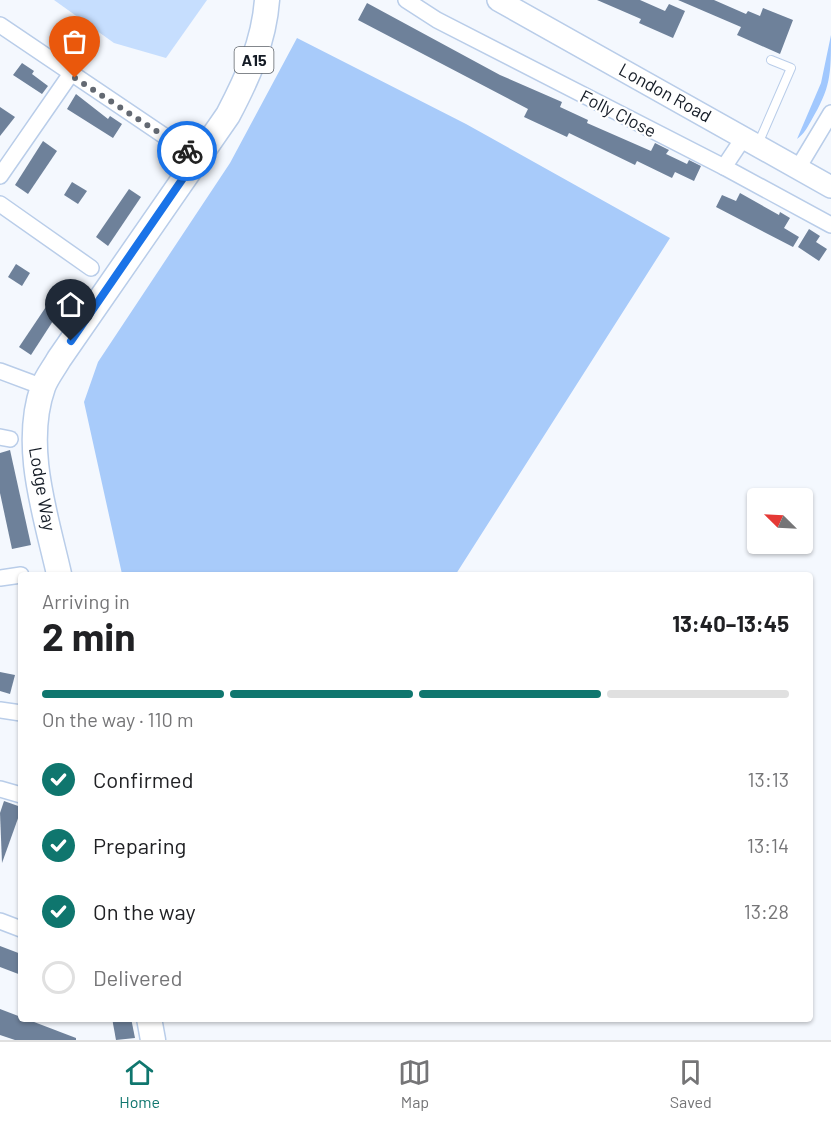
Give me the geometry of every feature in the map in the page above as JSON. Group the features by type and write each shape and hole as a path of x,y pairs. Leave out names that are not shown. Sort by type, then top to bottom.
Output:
{"main road":[{"name":"Lodge Way","path":"58,572 34,437 43,387 228,115 247,79 260,40 267,0"},
{"name":"London Road","path":"498,0 831,187"},
{"path":"150,1022 153,1040"}],"street":[{"name":"Folly Close","path":"404,1 589,100 724,166 831,225"},
{"path":"0,25 70,75 197,158"},
{"path":"0,176 70,75"},
{"path":"798,168 831,113"},
{"path":"724,166 751,141"},
{"path":"0,204 91,268"},
{"path":"0,371 43,387"},
{"path":"0,578 18,575"},
{"path":"0,711 18,714"},
{"path":"0,789 18,794"},
{"path":"0,921 18,928"}],"lane":[{"path":"751,141 791,68 771,60"}],"shaded area":[{"path":"54,0 207,0 166,58 114,43"},
{"path":"831,35 830,71 823,99 808,126 797,139 821,83"},
{"path":"297,38 466,124 670,238 457,572 122,572 84,402 98,362 230,163"}],"building":[{"path":"597,0 640,0 665,11 669,4 685,11 673,38 639,23 641,19"},
{"path":"678,0 714,0 746,14 748,11 760,16 763,8 793,20 780,54 737,35 741,27"},
{"path":"367,3 500,75 562,102 560,107 588,120 587,123 651,151 655,143 669,150 666,154 687,164 689,160 701,166 694,181 675,172 672,178 637,161 635,165 569,133 567,137 524,117 528,109 358,20"},
{"path":"22,63 34,71 32,74 48,86 42,94 13,75"},
{"path":"76,94 108,119 110,116 122,124 113,138 67,109"},
{"path":"0,107 15,117 0,136"},
{"path":"43,141 57,151 28,194 15,185"},
{"path":"72,182 87,191 78,204 64,195"},
{"path":"129,189 141,197 108,246 96,237"},
{"path":"740,193 779,215 780,212 790,218 784,228 799,237 793,247 716,207 722,195 736,201"},
{"path":"809,229 820,236 816,242 827,249 819,261 798,247"},
{"path":"16,264 30,273 22,286 8,277"},
{"path":"64,280 75,287 31,355 19,347"},
{"path":"10,450 31,545 12,549 0,493 0,453"},
{"path":"0,672 15,675 10,694 0,691"},
{"path":"4,801 18,806 18,818 2,863 0,813"},
{"path":"0,946 18,953 18,974 0,967"},
{"path":"0,1009 18,1016 18,1022 34,1022 76,1038 76,1040 15,1040 0,1035"},
{"path":"113,1022 132,1022 135,1038 116,1040"}],"way so far":[{"path":"75,78 187,151"}],"route":[{"path":"71,341 197,158 187,151"}]}
